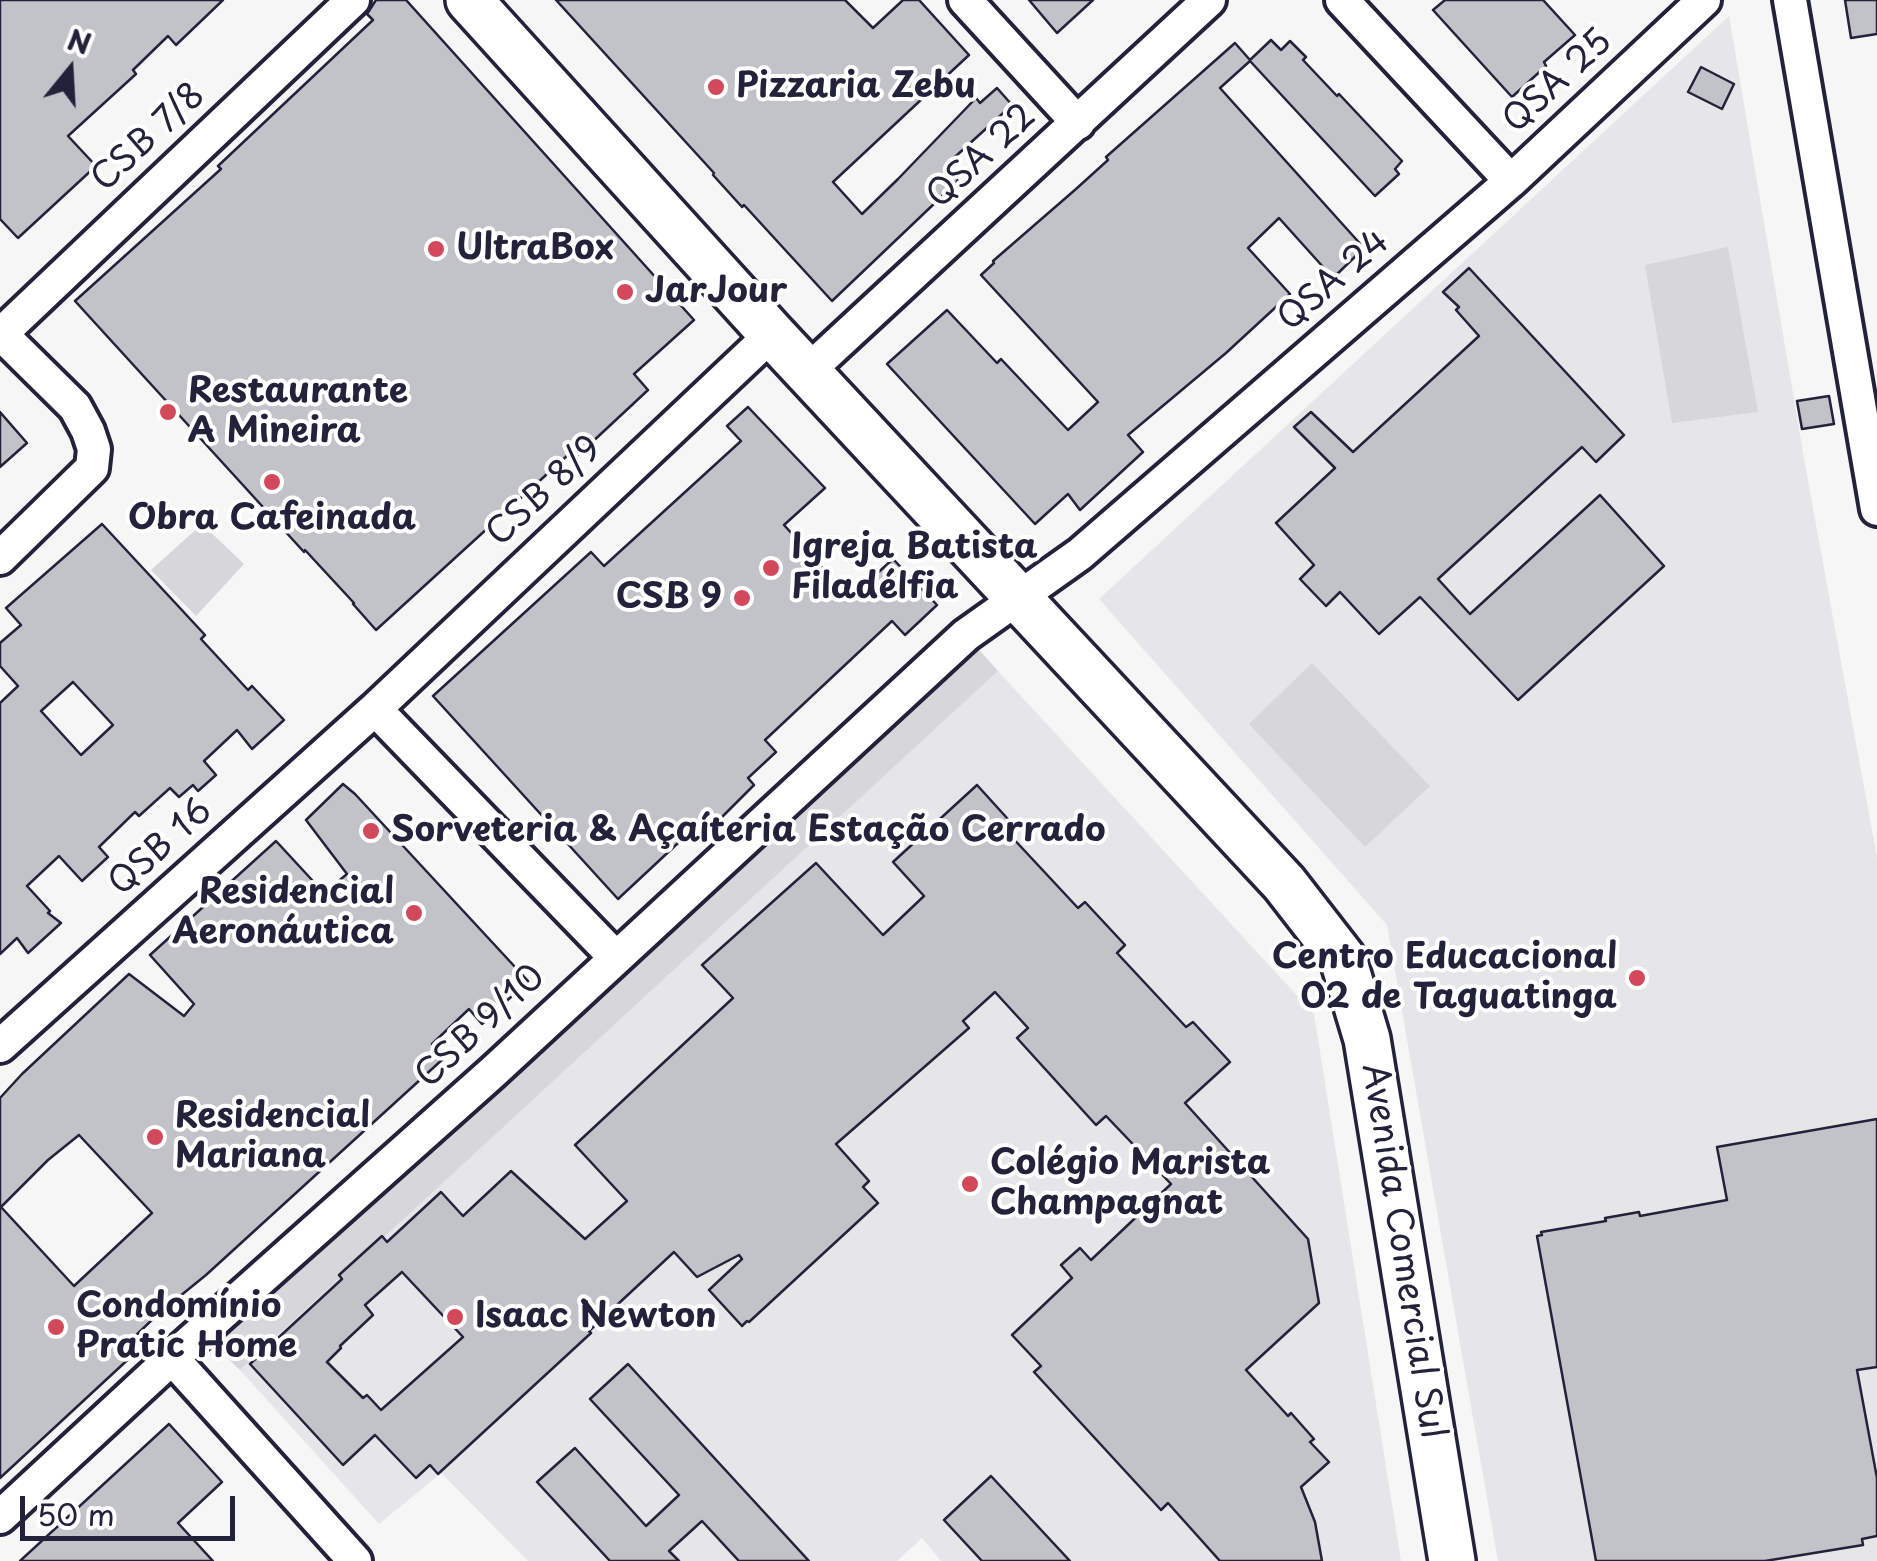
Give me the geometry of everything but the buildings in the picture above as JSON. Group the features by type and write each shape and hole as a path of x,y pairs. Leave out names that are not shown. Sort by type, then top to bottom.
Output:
{"main road":[{"name":"Avenida Comercial Sul","path":"469,0 772,334 1284,883 1343,958 1367,1038 1452,1561"}],"street":[{"name":"CSB 7/8","path":"0,333 353,0"},
{"path":"965,0 1078,123"},
{"name":"QSA 22","path":"808,372 1210,0"},
{"path":"1342,0 1510,181"},
{"name":"QSA 25","path":"1510,181 1704,0"},
{"path":"1790,0 1877,509"},
{"name":"QSA 24","path":"1017,597 1080,554 1510,181"},
{"path":"0,333 76,408 94,450 92,468 0,558"},
{"name":"CSB 8/9","path":"374,709 772,334"},
{"name":"CSB 9/10","path":"0,1517 493,1072 966,636 1017,597"},
{"path":"374,709 615,958"},
{"name":"QSB 16","path":"0,1046 374,709"},
{"path":"172,1358 354,1561"}],"shaded area":[{"path":"1729,16 1877,858 1877,1561 1498,1561 1387,925 1099,599"},
{"path":"1728,247 1758,412 1672,423 1645,265"},
{"path":"202,524 244,564 196,616 151,570"},
{"path":"966,635 998,671 240,1370 201,1333"},
{"path":"1312,663 1430,786 1365,847 1249,724"},
{"name":"Colégio Marista Champagnat","path":"998,671 1314,1014 1401,1561 941,1561 922,1538 897,1561 528,1561 441,1473 379,1524 240,1370"}],"place":[{"name":"Pizzaria Zebu","path":"716,87"},
{"name":"UltraBox","path":"436,249"},
{"name":"JarJour","path":"625,292"},
{"name":"Restaurante A Mineira","path":"168,412"},
{"name":"Obra Cafeinada","path":"272,482"},
{"name":"Igreja Batista Filadélfia","path":"771,568"},
{"name":"CSB 9","path":"742,598"},
{"name":"Sorveteria & Açaíteria Estação Cerrado","path":"371,831"},
{"name":"Residencial Aeronáutica","path":"414,913"},
{"name":"Centro Educacional 02 de Taguatinga","path":"1637,978"},
{"name":"Residencial Mariana","path":"155,1137"},
{"name":"Colégio Marista Champagnat","path":"970,1184"},
{"name":"Isaac Newton","path":"455,1317"},
{"name":"Condomínio Pratic Home","path":"56,1327"}]}
